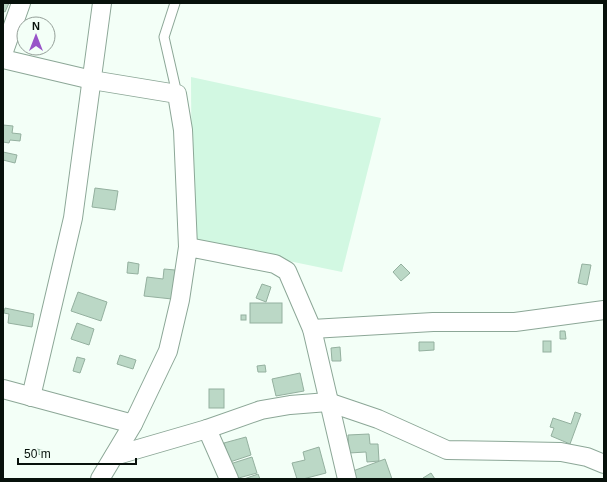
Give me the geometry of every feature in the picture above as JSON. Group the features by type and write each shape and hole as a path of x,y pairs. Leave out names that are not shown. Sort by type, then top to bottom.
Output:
{"street":[{"path":"3,54 21,3"},
{"path":"31,397 74,218 102,3"},
{"path":"3,59 92,80 177,94 183,130 188,247 170,342 133,424 100,479"},
{"path":"188,247 275,264 282,267 287,272 312,329 347,479"},
{"path":"312,329 434,322 515,322 604,310"},
{"path":"3,389 133,424"},
{"path":"114,456 207,429 261,410 290,404 328,402 378,419 447,450 562,452 587,457 604,464"},
{"path":"207,429 229,479"}],"lane":[{"path":"174,3 164,36 177,94"}],"green space":[{"path":"191,77 381,118 342,272 192,241"}],"building":[{"path":"3,3 9,3 5,12 3,11"},
{"path":"3,125 13,126 12,133 21,134 20,141 10,140 9,143 3,142"},
{"path":"3,152 17,155 15,163 3,160"},
{"path":"95,188 118,191 115,210 92,207"},
{"path":"128,262 139,264 138,274 127,273"},
{"path":"401,264 410,273 401,281 393,272"},
{"path":"582,264 591,265 587,285 578,283"},
{"path":"164,269 175,270 172,299 144,296 147,277 163,279"},
{"path":"262,284 271,287 266,302 256,298"},
{"path":"78,292 107,302 101,321 71,311"},
{"path":"250,303 282,303 282,323 250,323"},
{"path":"5,308 34,314 32,327 8,323 9,314 4,313"},
{"path":"241,315 246,315 246,320 241,320"},
{"path":"77,323 94,329 89,345 71,339"},
{"path":"560,331 565,331 566,339 560,339"},
{"path":"543,341 551,341 551,352 543,352"},
{"path":"419,342 434,342 434,350 419,351"},
{"path":"340,347 341,361 332,361 331,348"},
{"path":"120,355 136,360 133,369 117,364"},
{"path":"77,357 85,359 80,373 73,371"},
{"path":"265,365 266,372 258,372 257,366"},
{"path":"300,373 304,391 276,396 272,379"},
{"path":"209,389 224,389 224,408 209,408"},
{"path":"575,412 581,414 570,444 551,436 554,428 550,427 553,418 571,424"},
{"path":"369,434 370,444 378,444 379,461 367,462 366,452 349,453 348,435"},
{"path":"246,437 251,455 230,462 224,443"},
{"path":"319,447 326,473 303,479 297,479 292,463 305,460 303,452"},
{"path":"37,449 45,451 43,456 36,453"},
{"path":"252,457 257,473 235,479 230,464"},
{"path":"385,459 392,479 356,479 353,471"},
{"path":"431,473 435,479 423,479 423,478"},
{"path":"258,474 260,479 244,479"}]}
